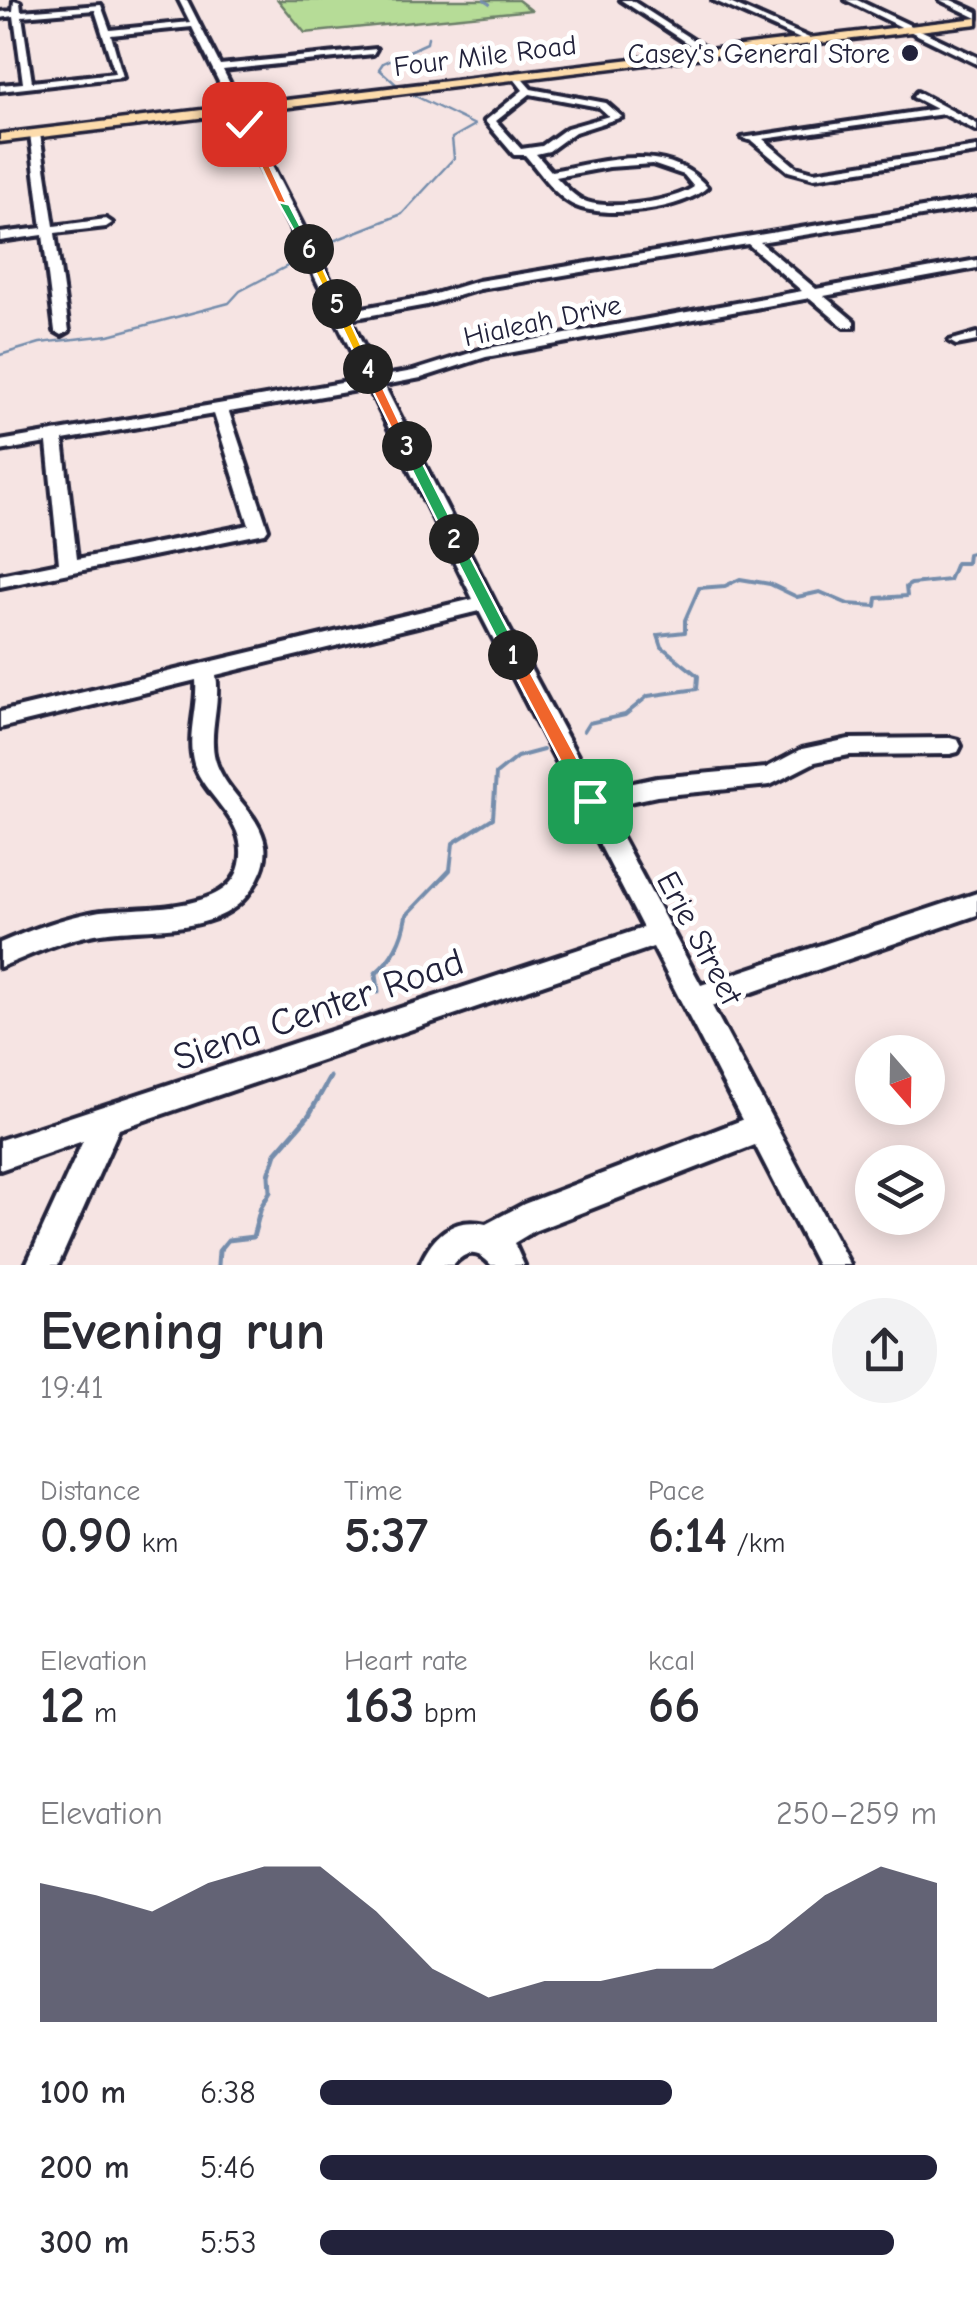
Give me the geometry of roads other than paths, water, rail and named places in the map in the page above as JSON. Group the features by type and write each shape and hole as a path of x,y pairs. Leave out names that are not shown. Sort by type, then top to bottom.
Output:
{"main road":[{"name":"Four Mile Road","path":"0,138 977,18"}],"street":[{"path":"16,0 28,85"},
{"name":"Erie Street","path":"183,0 485,603 834,1265"},
{"path":"625,0 708,53"},
{"path":"718,0 749,18 792,30 812,41"},
{"path":"850,0 977,61"},
{"path":"944,0 977,18"},
{"path":"0,15 98,6 120,75 0,88"},
{"path":"106,32 196,24"},
{"path":"219,68 373,52"},
{"path":"517,76 528,91"},
{"path":"523,153 545,149 571,130 617,116 602,105 528,91 490,121 523,153 550,174 576,201 599,208 686,198 702,187 680,167 655,162 550,174"},
{"path":"917,95 977,128"},
{"path":"946,111 752,139 803,176 977,150"},
{"path":"35,134 62,331"},
{"path":"343,316 427,300 478,285 977,203"},
{"path":"0,237 106,223"},
{"path":"750,240 850,324"},
{"name":"Hialeah Drive","path":"0,446 436,371 483,353 977,264"},
{"path":"956,341 977,337"},
{"path":"0,581 259,529 220,408"},
{"path":"54,436 70,567"},
{"path":"0,720 485,603"},
{"path":"0,955 30,941 98,922 199,914 216,907 241,886 253,860 253,846 204,760 204,724 211,694 205,670"},
{"path":"590,801 657,787 770,776 810,755 850,747 950,746"},
{"path":"696,999 977,904"},
{"name":"Siena Center Road","path":"0,1155 660,933"},
{"path":"42,1265 109,1119"},
{"path":"436,1265 445,1248 455,1240 467,1236 499,1253 524,1219 763,1128"}],"waterway":[{"path":"484,0 490,4"},
{"path":"398,86 379,69 383,63 427,43 428,37"},
{"path":"323,245 402,214 454,158 452,138 475,125 409,93"},
{"path":"0,355 40,343 109,335 229,303 240,291 297,261"},
{"path":"584,731 589,723 625,715 648,696 697,689 698,676 662,647 658,635 685,632 685,620 699,588 725,586 740,579 770,584 797,597 820,592 848,604 876,606 877,598 907,596 906,587 911,584 949,580 956,563 967,563 968,554 977,552"},
{"path":"406,921 407,915 450,870 453,843 493,818 496,774 517,757 543,750"},
{"path":"378,992 376,973 396,948 406,918"},
{"path":"218,1265 219,1251 228,1240 253,1237 261,1207 270,1192 269,1175 276,1153 309,1115 330,1077"}],"place":[{"name":"Casey's General Store","path":"910,53"}]}
